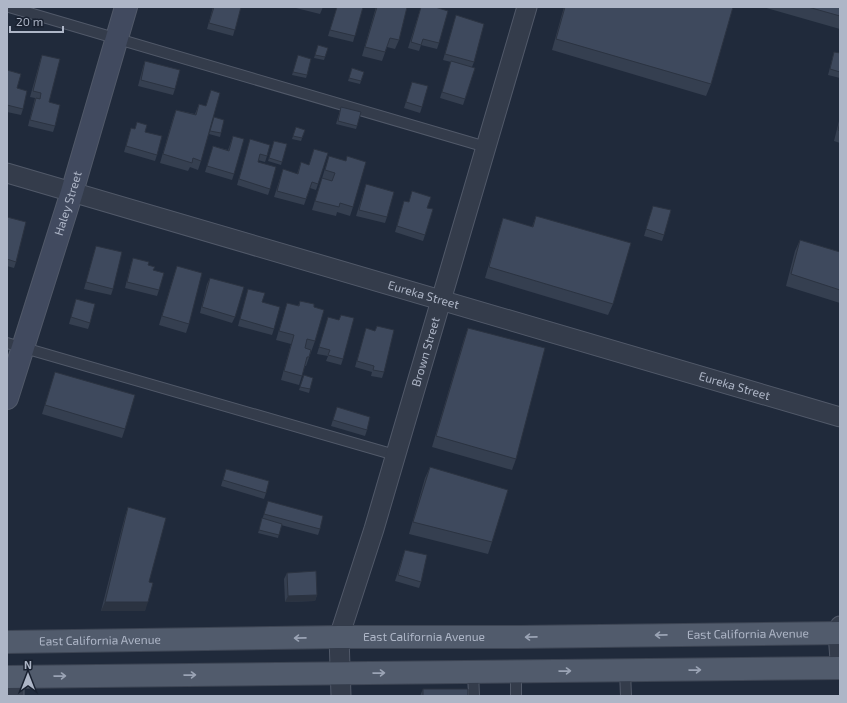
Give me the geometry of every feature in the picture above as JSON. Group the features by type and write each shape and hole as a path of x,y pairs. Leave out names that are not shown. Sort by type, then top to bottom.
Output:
{"main road":[{"name":"East California Avenue","path":"7,642 339,637 518,637 839,631"},
{"path":"11,683 340,674 840,668"}],"street":[{"name":"Haley Street","path":"7,398 15,345 72,192 126,7"},
{"name":"Brown Street","path":"340,696 339,637 374,529 527,7"},
{"name":"Eureka Street","path":"7,173 840,417"},
{"path":"839,631 840,660"}],"lane":[{"path":"9,7 486,147"},
{"path":"15,345 395,455"},
{"path":"625,671 626,696"},
{"path":"473,672 474,696"},
{"path":"516,672 516,696"}],"building":[{"path":"214,7 241,7 235,30 209,23"},
{"path":"337,7 363,7 355,36 330,30"},
{"path":"377,7 407,7 399,40 390,38 385,52 365,47"},
{"path":"421,7 435,7 448,11 439,43 423,39 421,45 411,42"},
{"path":"565,7 733,7 711,84 556,39"},
{"path":"808,7 840,7 840,16"},
{"path":"456,15 484,24 474,62 445,54"},
{"path":"318,45 328,48 325,57 315,55"},
{"path":"834,52 840,53 840,72 830,69"},
{"path":"42,55 60,59 49,102 60,105 55,126 30,120 36,98 40,99 41,93 33,91"},
{"path":"298,55 311,59 307,75 293,72"},
{"path":"145,61 180,70 175,89 141,80"},
{"path":"451,61 475,68 465,99 442,92"},
{"path":"352,68 364,72 361,81 349,78"},
{"path":"7,70 21,74 17,88 27,91 23,109 7,105"},
{"path":"412,82 428,86 422,107 406,102"},
{"path":"211,90 220,93 201,161 193,158 192,163 163,154 176,110 196,115 199,104 206,106"},
{"path":"341,107 361,112 357,126 338,121"},
{"path":"214,117 224,120 221,133 210,131"},
{"path":"137,122 147,125 145,132 162,136 157,155 126,146 131,128 135,129"},
{"path":"296,127 305,130 302,138 293,136"},
{"path":"233,136 244,139 234,174 207,166 213,146 229,151"},
{"path":"250,139 270,145 267,156 260,154 258,162 276,167 270,189 239,179"},
{"path":"274,141 287,144 282,162 269,158"},
{"path":"314,149 328,153 318,184 312,182 306,199 277,191 283,169 298,174 301,162 309,165"},
{"path":"329,156 346,161 347,156 366,162 353,207 340,203 339,207 315,201 322,178 332,181 335,173 325,170"},
{"path":"366,184 394,192 387,217 359,210"},
{"path":"412,191 431,197 427,208 433,209 425,235 397,226 404,201 409,202"},
{"path":"653,206 671,210 664,235 646,229"},
{"path":"536,216 631,243 613,304 489,267 503,218 533,227"},
{"path":"7,217 26,222 16,262 7,259"},
{"path":"800,240 840,252 840,290 791,274"},
{"path":"96,246 122,252 113,289 86,282"},
{"path":"133,258 149,262 148,265 155,267 153,270 164,273 159,290 127,282"},
{"path":"177,266 202,273 189,324 162,316"},
{"path":"210,278 244,287 235,317 202,307"},
{"path":"248,289 265,293 262,302 280,307 274,329 240,319"},
{"path":"76,299 95,304 90,323 71,317"},
{"path":"300,301 314,304 314,307 324,310 315,341 307,339 305,348 311,350 309,357 307,357 302,376 284,371 294,335 279,331 287,303 299,306"},
{"path":"341,315 354,318 343,359 328,355 330,350 319,347 328,317 339,320"},
{"path":"377,326 394,330 384,372 373,370 374,366 357,361 366,328 375,331"},
{"path":"468,328 545,348 516,459 436,436"},
{"path":"55,372 135,395 125,429 45,405"},
{"path":"304,375 313,378 310,389 300,387"},
{"path":"337,407 370,417 367,430 333,420"},
{"path":"430,467 508,490 492,542 413,522"},
{"path":"226,469 269,481 266,493 223,480"},
{"path":"268,501 323,516 320,529 264,514"},
{"path":"128,507 166,518 149,582 153,583 148,602 105,602"},
{"path":"262,518 282,524 279,535 259,530"},
{"path":"405,550 427,555 421,582 398,575"},
{"path":"316,571 317,595 288,596 287,573"},
{"path":"423,689 468,689 468,696 423,696"}]}
